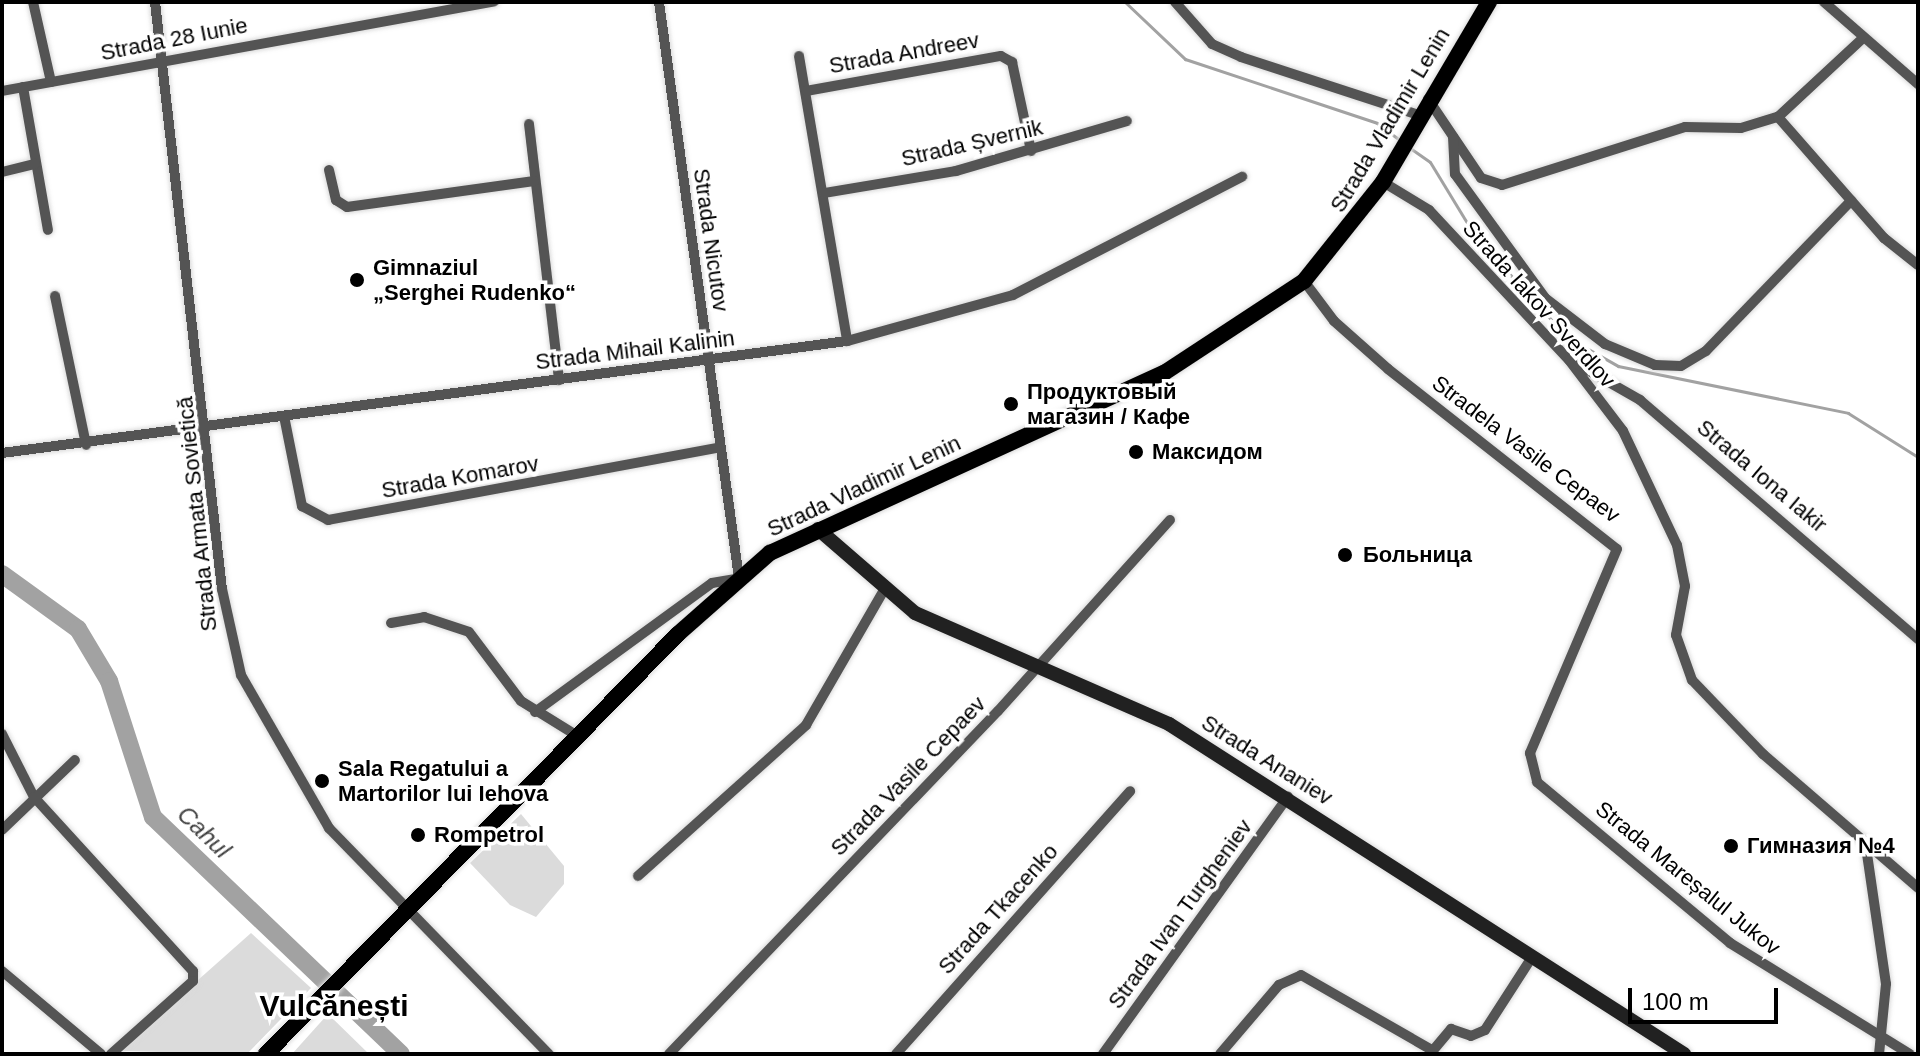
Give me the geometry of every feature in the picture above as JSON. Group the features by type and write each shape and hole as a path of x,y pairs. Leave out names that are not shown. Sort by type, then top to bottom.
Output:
{"main road":[{"name":"Strada Vladimir Lenin","path":"266,1054 576,735 739,578 818,529 1164,373 1304,281 1385,178 1427,97 1489,2"}],"street":[{"path":"33,2 51,82"},
{"name":"Strada Armata Sovietică","path":"155,2 209,426 222,589 241,675 314,808 403,911 549,1054"},
{"name":"Strada 28 Iunie","path":"2,91 494,2"},
{"name":"Strada Nicutov","path":"659,2 739,578"},
{"path":"1175,2 1212,44 1417,119"},
{"path":"1824,2 1918,84"},
{"path":"1427,97 1481,178 1502,185 1685,127 1741,128 1778,117 1864,37"},
{"path":"799,56 847,341"},
{"name":"Strada Andreev","path":"806,91 1001,56 1012,62 1031,151"},
{"path":"23,87 48,230"},
{"path":"1778,117 1851,201 1918,265"},
{"name":"Strada Șvernik","path":"824,193 1031,151 1127,121"},
{"path":"529,124 559,380"},
{"path":"1453,137 1455,174 1515,262 1569,319 1638,362 1671,367 1692,362 1729,330 1851,201"},
{"path":"2,172 35,164"},
{"path":"329,170 336,200 347,207 534,181"},
{"name":"Strada Mihail Kalinin","path":"2,453 86,445 847,341 1013,295 1242,177"},
{"name":"Strada Iakov Sverdlov","path":"1385,178 1419,201 1569,360 1623,431 1668,518 1685,586 1676,635 1692,680 1866,847 1918,888"},
{"path":"1468,195 1481,178"},
{"name":"Stradela Vasile Cepaev","path":"1304,281 1334,321 1388,369 1617,549 1530,753 1531,772"},
{"path":"55,296 86,445"},
{"name":"Strada Iona Iakir","path":"1569,360 1640,400 1918,639"},
{"name":"Strada Komarov","path":"284,416 302,506 328,520 720,447"},
{"name":"Strada Vasile Cepaev","path":"669,1054 1170,520"},
{"name":"Strada Ananiev","path":"818,529 884,590 951,632 1143,711 1288,797 1684,1054"},
{"path":"535,712 712,583 739,578"},
{"path":"638,876 806,725 884,590"},
{"path":"391,623 424,617 469,632 535,712 576,735"},
{"path":"2,734 34,797 193,971 193,981 111,1054"},
{"path":"2,830 75,760"},
{"name":"Strada Mareșalul Jukov","path":"1531,772 1730,943 1910,1054"},
{"name":"Strada Tkacenko","path":"896,1054 1130,791"},
{"name":"Strada Ivan Turgheniev","path":"1103,1054 1288,797"},
{"path":"1866,847 1884,946 1879,1054"},
{"path":"1220,1054 1279,985 1301,975 1431,1052 1451,1029 1471,1036 1485,1030 1532,957"},
{"path":"2,971 101,1054"}],"shaded area":[{"path":"521,814 564,866 564,884 536,917 510,905 470,863"},
{"path":"251,933 311,988 247,1054 118,1051"},
{"path":"328,1014 369,1054 292,1054"}],"waterway":[{"path":"1125,2 1185,59 1377,123 1401,141"},
{"path":"1410,148 1430,162 1475,236 1567,337 1618,366 1848,413 1918,457"},
{"name":"Cahul","path":"2,574 78,629 109,681 153,817 401,1054"}],"place":[{"name":"Gimnaziul „Serghei Rudenko“","path":"357,280"},
{"name":"Продуктовый магазин / Кафе","path":"1011,404"},
{"name":"Максидом","path":"1136,452"},
{"name":"Больница","path":"1345,555"},
{"name":"Sala Regatului a Martorilor lui Iehova","path":"322,781"},
{"name":"Rompetrol","path":"418,835"},
{"name":"Гимназия №4","path":"1731,846"}],"district":[{"name":"Vulcănești","path":"334,1006"}]}
